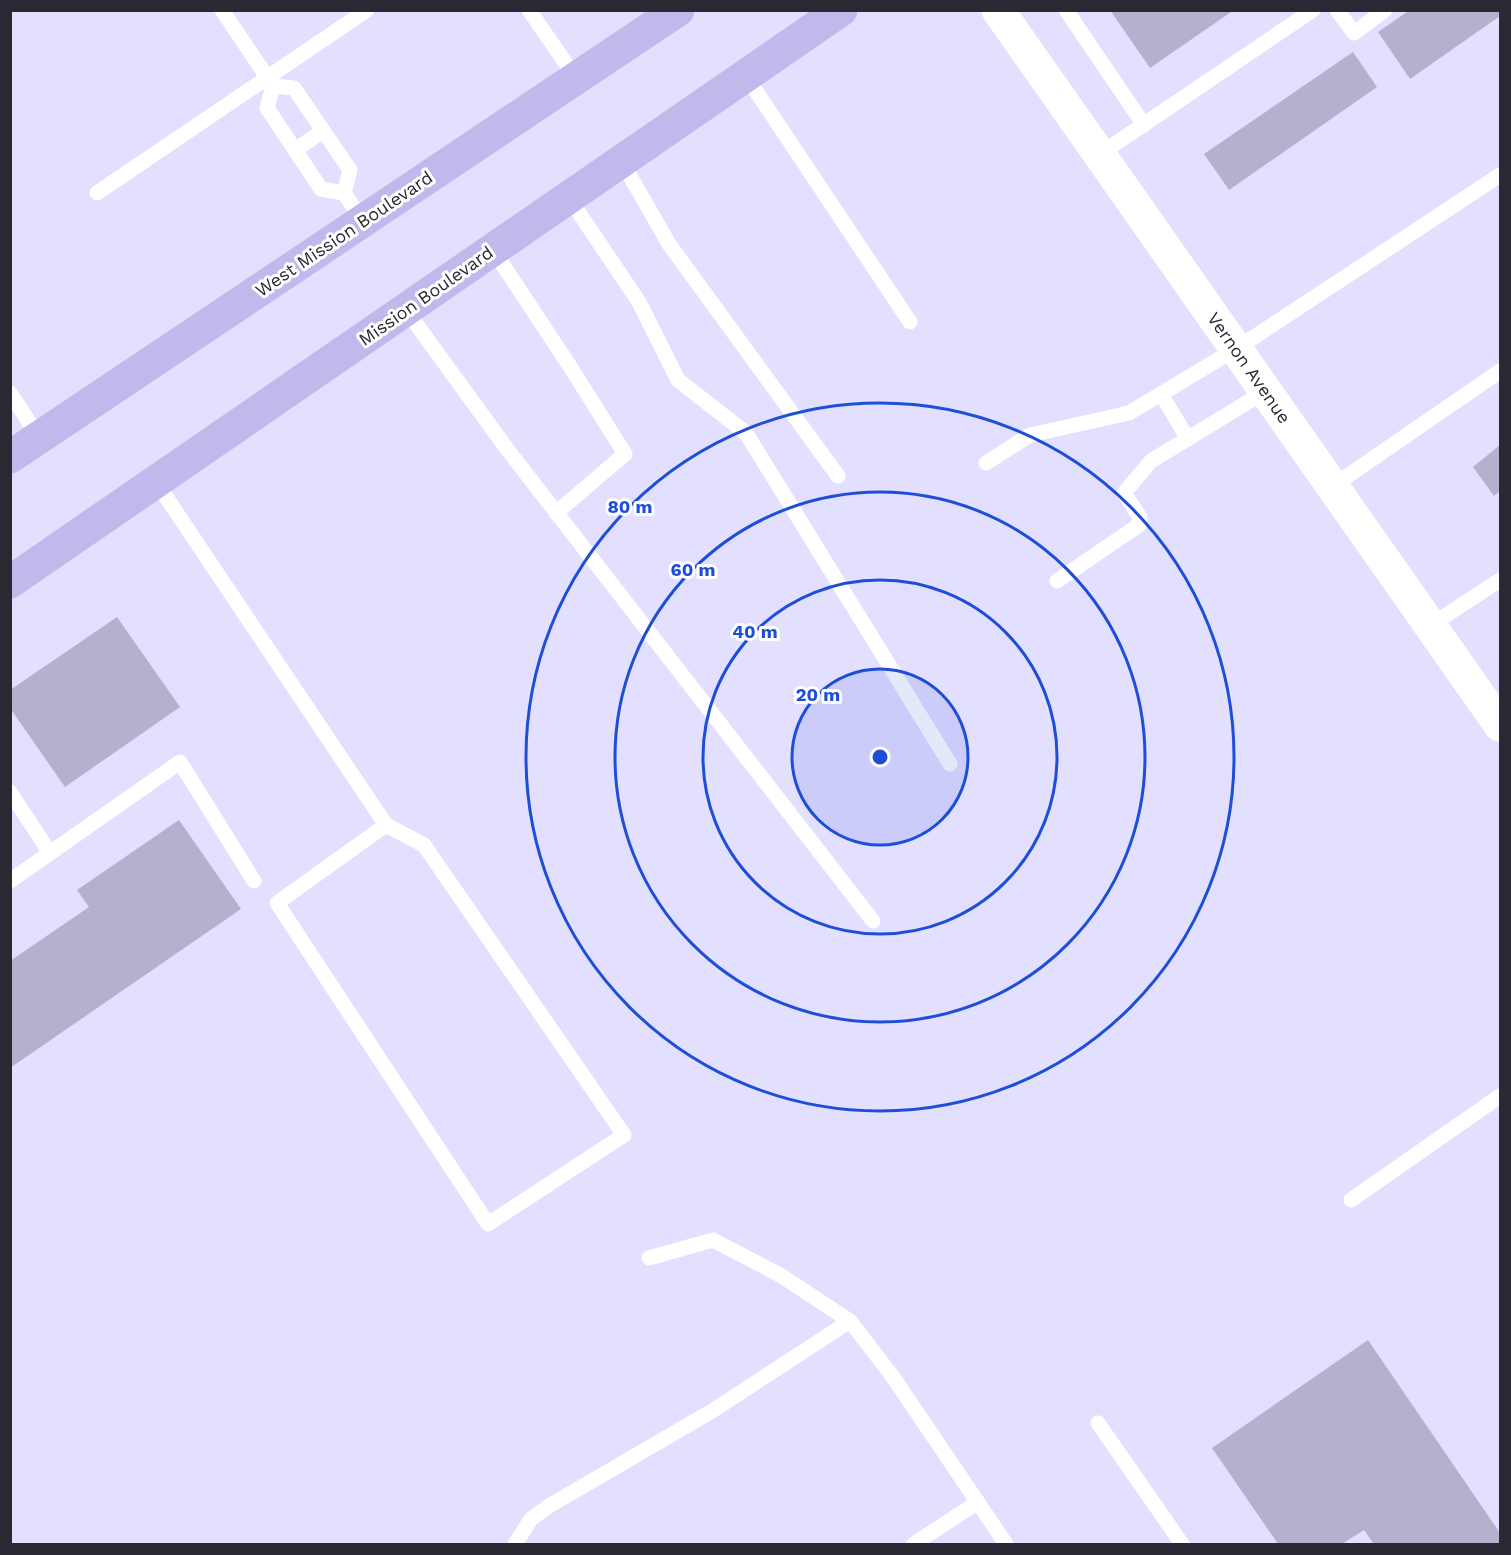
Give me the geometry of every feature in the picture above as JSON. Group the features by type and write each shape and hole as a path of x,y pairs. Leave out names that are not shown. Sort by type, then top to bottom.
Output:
{"main road":[{"name":"West Mission Boulevard","path":"10,457 678,10"},
{"name":"Mission Boulevard","path":"10,582 841,10"}],"street":[{"name":"Vernon Avenue","path":"998,10 1431,625 1496,711"}],"lane":[{"path":"222,10 270,82 267,108 321,189 344,193 363,221"},
{"path":"97,193 270,82 367,10"},
{"path":"529,10 576,78"},
{"path":"1066,10 1144,125"},
{"path":"1100,154 1313,10"},
{"path":"1337,10 1354,33 1385,10"},
{"path":"746,76 910,322"},
{"path":"270,82 294,88 350,170 344,193"},
{"path":"295,150 323,130"},
{"path":"622,162 669,244 838,476"},
{"path":"986,463 1030,435 1129,413 1236,349 1500,175"},
{"path":"569,198 639,303 678,380 746,433 950,764"},
{"path":"493,250 625,454 556,513"},
{"path":"406,310 507,449 873,921"},
{"path":"1333,486 1500,371"},
{"path":"1057,581 1139,525 1140,517 1124,492 1151,461 1266,391"},
{"path":"10,393 39,437"},
{"path":"1161,394 1188,439"},
{"path":"156,482 386,825 424,845 624,1134 488,1224 277,903 386,825"},
{"path":"1431,625 1500,580"},
{"path":"10,881 180,762 254,881"},
{"path":"10,792 50,853"},
{"path":"1351,1200 1500,1096"},
{"path":"649,1258 713,1240 780,1275 850,1321 893,1377 1006,1545"},
{"path":"515,1545 531,1519 549,1506 712,1411 850,1321"},
{"path":"1098,1423 1182,1545"},
{"path":"914,1545 978,1502"}],"building":[{"path":"1110,10 1234,10 1150,68"},
{"path":"1410,10 1500,10 1500,16 1410,79 1378,32"},
{"path":"1353,52 1377,87 1229,190 1204,154"},
{"path":"1500,445 1500,491 1494,496 1473,467"},
{"path":"117,617 180,707 65,787 10,708 10,690"},
{"path":"179,820 241,909 10,1068 10,961 89,907 77,890"},
{"path":"1368,1340 1500,1533 1500,1544 1374,1544 1364,1530 1342,1544 1278,1544 1212,1448"}]}
